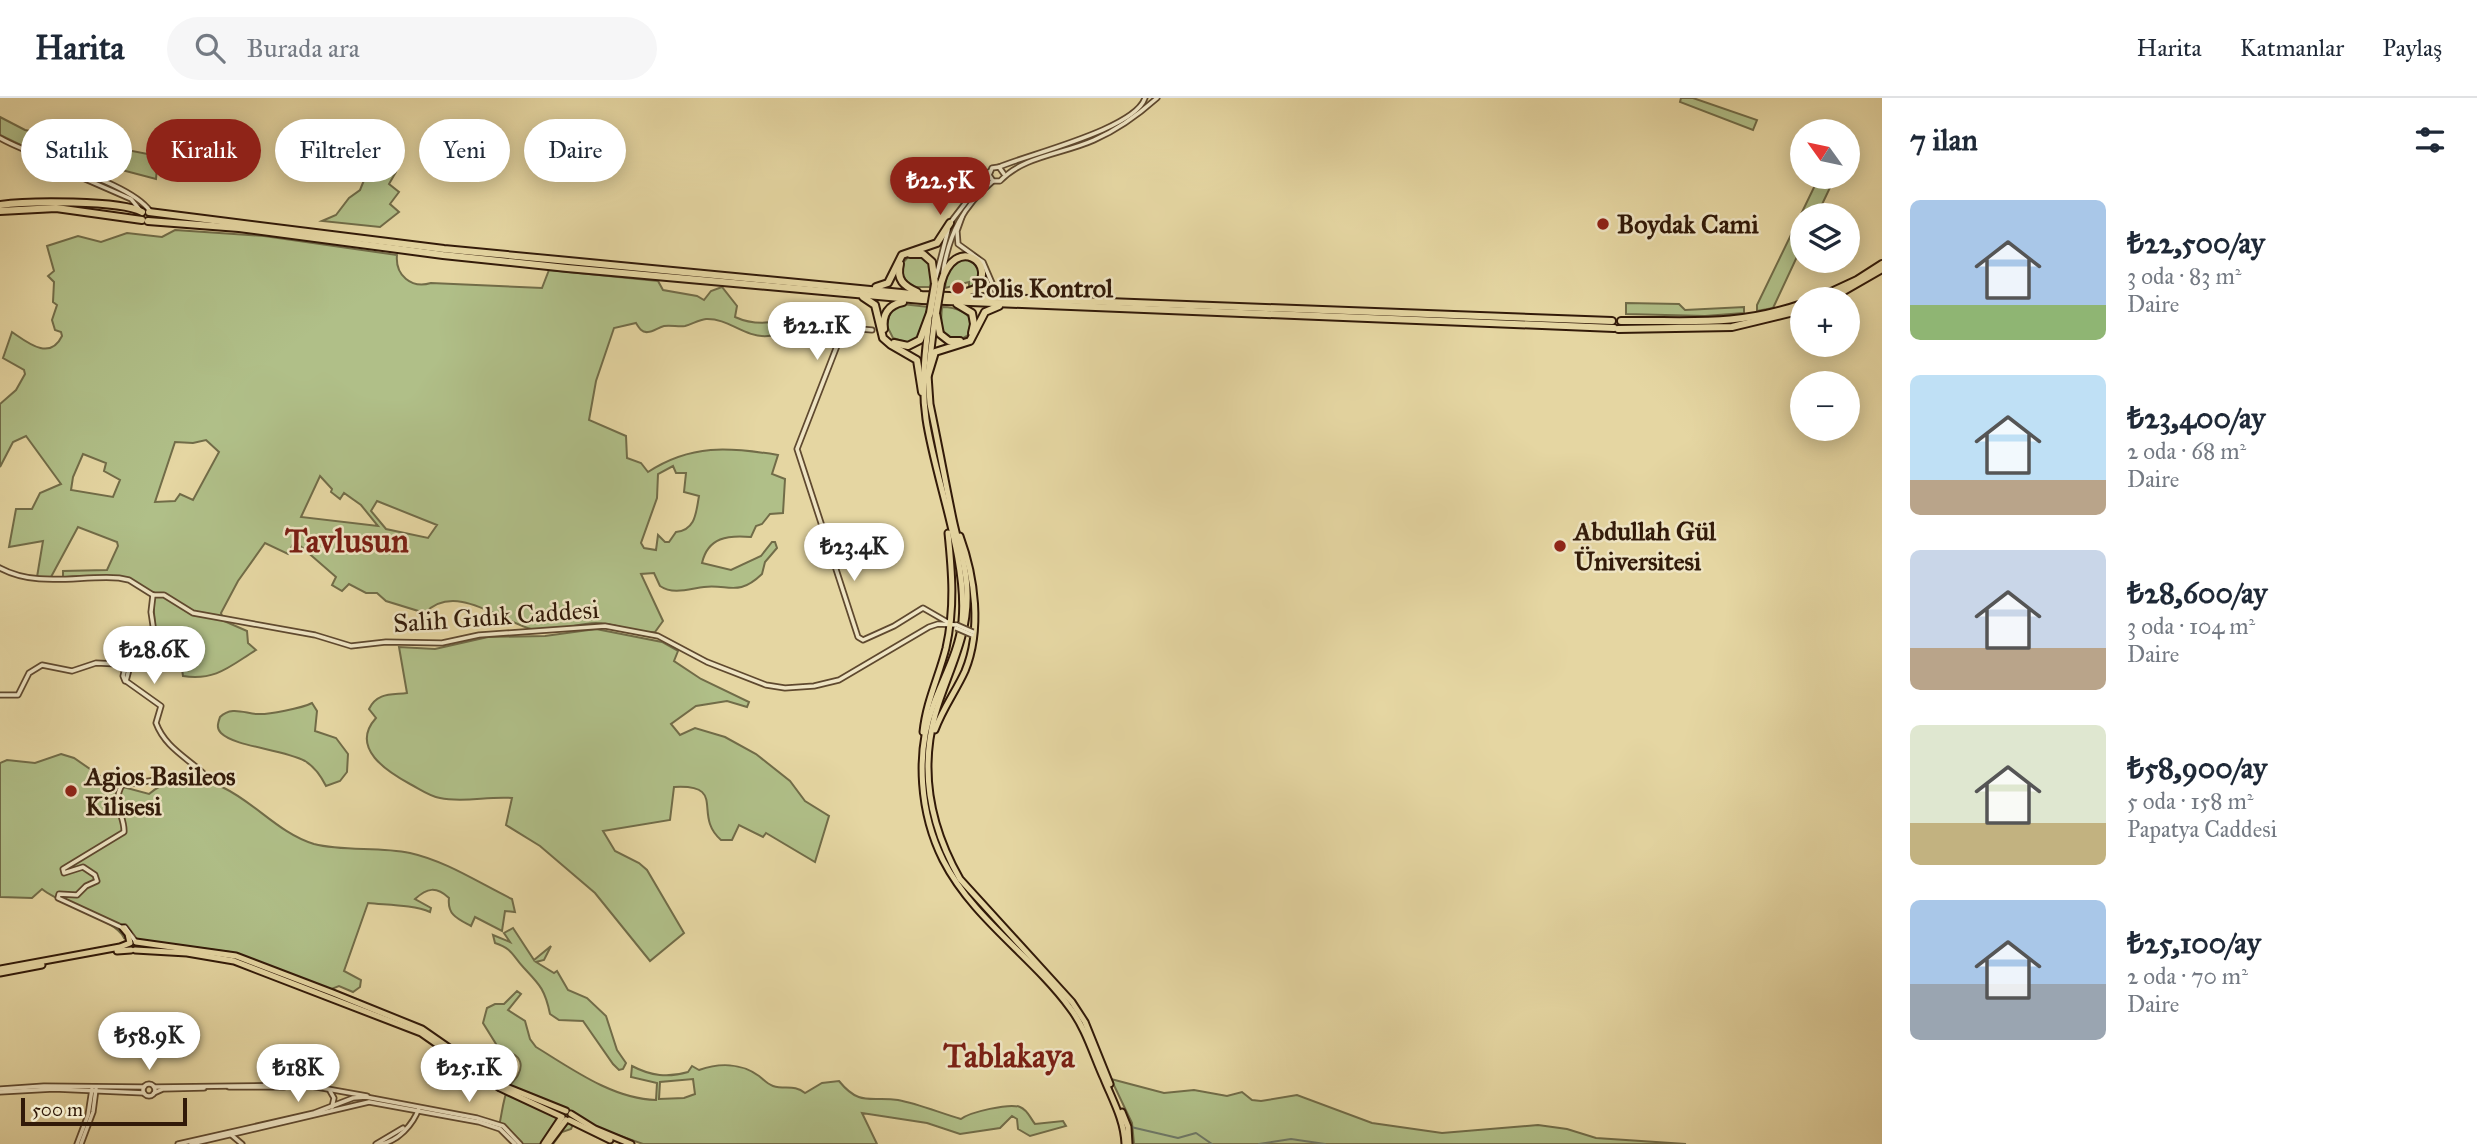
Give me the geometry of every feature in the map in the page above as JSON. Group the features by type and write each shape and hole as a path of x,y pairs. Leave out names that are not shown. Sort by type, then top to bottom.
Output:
{"highway":[{"path":"0,205 53,202 443,255 830,292 922,298 1568,318 1614,326 1713,329 1790,313"},
{"path":"0,211 56,208 145,216 444,249 854,288 922,298"},
{"path":"854,288 885,285 891,279 902,255 937,243 950,223"},
{"path":"922,298 906,288 900,278 899,266 904,258 918,253 928,257 935,267 938,284"},
{"path":"922,298 899,302 888,309 883,324 886,336 896,344 914,344 924,334 933,313 938,284 947,265 956,258 967,256 979,263 983,277 978,286 971,292 949,299"},
{"path":"1842,287 1882,264"},
{"path":"1851,287 1882,269"},
{"path":"830,292 873,302 883,338 914,356 919,363 922,391"},
{"path":"933,313 937,328 944,338 954,342 968,338 974,324 972,313 949,299"},
{"path":"928,375 935,352 970,341 989,309 1019,301 1573,326 1621,326 1621,321 1753,321 1790,308"}],"main road":[{"path":"933,313 928,375 930,404 962,590 962,620 955,649 932,709 922,768 927,812 943,860 978,909 1070,1007 1081,1024 1127,1124 1127,1144"},
{"path":"933,313 922,391 968,591 966,623 957,658 936,714 930,742 928,790 937,834 960,880 1072,1002 1085,1022 1103,1073"},
{"path":"924,753 925,720 950,624 953,591 950,519"},
{"path":"930,742 944,707 965,670 973,633 968,568 950,519"},
{"path":"123,928 133,946"},
{"path":"120,947 125,938 123,928"},
{"path":"0,970 133,946"},
{"path":"0,970 133,946 234,961 421,1033 500,1088 631,1144"},
{"path":"567,1117 580,1126 621,1144"},
{"path":"546,1144 567,1117"},
{"path":"546,1144 567,1117"},
{"path":"558,1130 580,1126"}],"street":[{"path":"938,284 949,240 965,210 993,181 1000,181 1004,174 1038,158 1101,137 1132,119 1157,98"},
{"path":"938,284 950,223 992,168 1097,132 1144,101"},
{"path":"0,139 134,195 145,216"},
{"path":"0,139 131,199 145,216"},
{"path":"999,167 1004,174"},
{"path":"989,172 993,181"},
{"path":"965,210 957,231 958,244 983,262 995,290 1019,301"},
{"path":"872,330 848,328 841,334 797,449 859,638 863,640 887,630 922,608 973,633"},
{"name":"Salih Gıdık Caddesi","path":"0,568 13,575 42,579 122,579 153,595 164,595 193,613 296,631 351,646 386,642 442,643 479,635 605,626 659,636 707,662 766,685 785,688 836,681 926,629 950,624"},
{"path":"1,695 18,695 29,673 42,666 72,671 96,663 111,665 148,651 154,642 151,612 153,595"},
{"path":"123,928 58,898 60,894 78,894 97,880 83,867 64,873 62,870 124,832 118,809 118,793 122,785 203,774 162,736 156,723 162,709 127,682 123,675 130,659"},
{"path":"113,923 127,928 133,946"},
{"path":"0,1091 48,1087 144,1087 149,1084 154,1087 277,1086 343,1091 500,1125 517,1144"},
{"path":"57,1087 144,1093 149,1096 168,1089 251,1086"},
{"path":"277,1086 342,1094 352,1106"},
{"path":"144,1087 144,1093"},
{"path":"154,1087 154,1093"},
{"path":"79,1144 94,1089"},
{"path":"330,1091 334,1100 332,1107"},
{"path":"343,1091 355,1098 358,1104"},
{"path":"191,1144 332,1107 355,1098 373,1098"},
{"path":"178,1144 371,1102 419,1108"},
{"path":"378,1144 391,1141 410,1123 419,1108"},
{"path":"229,1133 242,1144"}],"green space":[{"path":"1681,98 1693,98 1757,120 1753,130 1680,102"},
{"path":"0,117 21,128 21,145 0,135"},
{"path":"132,151 146,154 146,176 132,173"},
{"path":"363,182 390,182 389,184 399,192 390,204 399,212 380,227 322,221 336,215 349,198 360,190"},
{"path":"1813,189 1829,189 1823,203 1806,203"},
{"path":"175,230 264,236 397,255 402,274 417,284 542,288 549,270 658,281 663,290 697,296 704,300 711,291 722,287 737,306 735,317 760,323 778,321 795,316 815,305 823,305 827,311 792,331 768,336 751,334 722,322 706,319 685,326 664,326 648,332 642,331 636,323 614,328 596,381 589,420 626,436 627,458 641,463 648,472 680,456 695,452 727,449 778,455 772,474 785,479 783,513 770,514 762,524 756,526 751,537 727,537 714,543 702,563 731,570 761,556 772,542 775,542 777,548 765,562 762,574 740,587 670,590 660,586 654,573 641,574 663,621 655,632 648,632 596,623 555,630 531,629 463,602 437,604 425,613 386,601 377,593 366,593 349,584 342,591 332,585 336,577 297,543 293,544 288,554 265,543 238,581 221,613 224,621 247,631 248,643 256,650 222,671 195,677 183,676 182,669 168,662 139,657 147,652 154,639 154,595 120,576 63,578 63,571 107,570 118,546 117,542 78,527 51,577 37,577 43,541 9,547 16,509 32,509 40,493 61,484 26,436 13,442 0,467 0,404 16,390 25,374 24,370 3,358 12,332 32,345 45,349 57,343 62,336 61,332 55,330 52,320 57,305 53,302 54,282 48,276 54,271 47,246 78,236 101,242 127,233 162,237","holes":["206,440 219,452 193,500 180,494 175,501 155,502 175,442 193,443","83,454 106,463 104,471 120,480 113,497 71,490 73,477","673,466 676,473 686,473 684,492 699,496 696,514 688,528 676,532 669,542 665,542 658,535 656,550 644,548 641,543 657,498 658,474","320,476 332,489 331,492 340,499 344,493 361,505 378,526 301,517","377,501 437,525 428,538 386,529 371,511"]},
{"path":"1790,237 1790,272 1773,308 1757,311 1757,305"},
{"path":"909,256 920,256 928,262 932,273 930,287 908,286 900,266"},
{"path":"960,258 974,263 978,268 978,283 969,291 969,282 945,288 947,273"},
{"path":"1626,303 1679,304 1685,310 1744,307 1744,313 1705,316 1626,314"},
{"path":"902,304 929,307 920,336 908,343 893,338 887,326 890,311"},
{"path":"942,307 953,308 968,316 972,322 970,333 955,340 946,335 942,327"},
{"path":"596,629 662,642 678,651 674,661 701,679 749,702 747,707 727,701 696,706 671,724 680,735 695,728 725,737 756,754 790,781 805,801 829,816 815,862 766,833 763,837 739,825 732,840 721,840 709,821 705,796 700,790 690,787 674,787 670,820 603,831 615,851 647,870 684,933 650,961 595,893 540,846 506,825 512,798 458,800 432,796 382,766 369,749 367,739 369,729 376,718 369,709 372,704 385,695 407,693 399,647 435,649 488,637 545,636"},
{"path":"312,703 317,711 315,731 336,738 348,754 347,772 340,781 326,786 312,766 305,761 237,742 218,729 220,717 229,712 269,713"},
{"path":"61,754 74,758 112,784 149,794 162,785 177,781 197,780 216,785 233,793 296,837 314,844 398,851 423,857 512,899 515,912 505,911 502,931 475,917 471,926 462,921 454,916 450,909 449,898 436,890 428,891 415,899 431,908 430,912 368,903 344,971 361,980 360,987 353,992 339,986 329,990 230,952 124,938 111,925 42,889 32,898 0,897 0,763 7,760 35,763"},
{"path":"513,928 534,960 551,946 544,960 536,962 554,973 557,971 568,990 587,998 606,1016 617,1050 626,1063 623,1069 619,1070 613,1064 583,1021 559,1020 550,1014 538,983 509,950 495,943 493,935 510,942 504,933"},
{"path":"517,991 521,994 508,1010 525,1021 530,1039 536,1047 609,1089 640,1098 656,1100 657,1083 631,1077 632,1066 653,1074 673,1075 688,1072 692,1066 699,1070 730,1066 752,1072 773,1086 797,1089 805,1093 822,1083 839,1081 853,1094 866,1099 898,1100 961,1119 990,1109 1015,1106 1025,1110 1035,1124 1063,1121 1066,1126 1030,1136 1018,1129 1017,1119 1012,1116 1000,1128 960,1134 927,1123 862,1113 877,1144 643,1144 575,1120 571,1129 562,1132 553,1144 517,1144 499,1126 506,1092 518,1075 520,1062 517,1057 507,1052 489,1053 496,1044 483,1023 487,1008 504,1004","holes":["693,1079 695,1094 684,1098 659,1099 660,1082"]},
{"path":"1111,1079 1164,1093 1194,1090 1227,1096 1242,1092 1252,1100 1261,1101 1297,1095 1372,1123 1442,1133 1538,1125 1567,1129 1596,1138 1686,1144 1134,1144 1132,1123"}],"waterway":[{"path":"1131,1127 1178,1138 1196,1133 1212,1144"},
{"path":"1259,1144 1291,1139 1325,1144"}],"place":[{"name":"Boydak Cami","path":"1603,224"},
{"name":"Polis Kontrol","path":"958,288"},
{"name":"Abdullah Gül Üniversitesi","path":"1560,546"},
{"name":"Agios Basileos Kilisesi","path":"71,791"}],"district":[{"name":"Tavlusun","path":"347,540"},
{"name":"Tablakaya","path":"1009,1055"}]}
